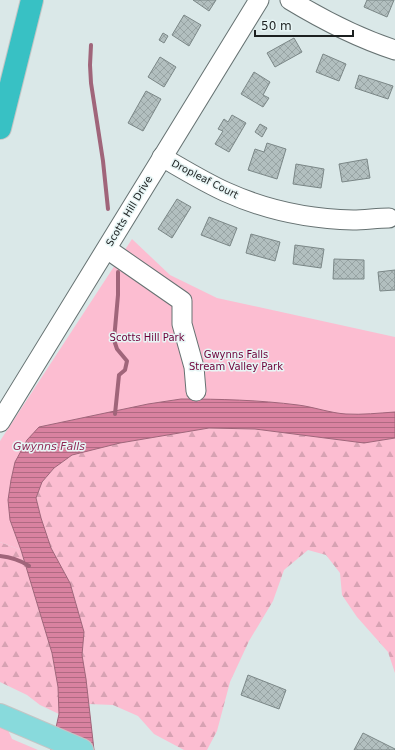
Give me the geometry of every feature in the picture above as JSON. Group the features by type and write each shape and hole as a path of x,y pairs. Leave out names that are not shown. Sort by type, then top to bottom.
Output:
{"highway":[{"path":"0,128 32,0"}],"main road":[{"path":"0,715 82,750"}],"street":[{"name":"Scotts Hill Drive","path":"0,422 259,0"},
{"path":"290,0 350,32 395,50"},
{"name":"Dropleaf Court","path":"162,157 226,192 259,205 294,214 329,219 354,220 389,218"},
{"path":"107,248 182,301 182,324 194,368 196,391"}],"green space":[{"name":"Scotts Hill Park","path":"132,239 170,275 217,298 395,337 395,422 196,399 181,399 148,404 39,427 11,480 8,500 10,520 21,550 0,542 0,441"},
{"path":"209,428 255,429 364,443 395,438 395,673 388,652 357,617 342,595 340,573 326,555 308,550 284,570 273,601 249,641 230,682 217,731 207,750 184,750 154,734 138,716 113,705 89,704 82,655 84,632 70,583 51,548 36,498 42,482 54,468 72,455 120,443"},
{"path":"0,542 21,550 52,653 58,687 59,714 40,705 27,695 0,682"},
{"path":"0,712 12,739 38,750 0,750"}],"water":[{"name":"Gwynns Falls","path":"181,399 269,402 304,406 346,414 395,412 395,438 364,443 255,429 209,428 120,443 72,455 54,468 42,482 36,498 51,548 70,583 84,632 82,655 94,750 51,750 59,714 58,687 52,653 21,550 10,520 8,500 15,462 27,440 39,427 148,404"}],"building":[{"path":"193,0 216,0 209,11"},
{"path":"367,0 394,0 387,17 364,7"},
{"path":"184,15 201,25 189,46 172,35"},
{"path":"163,33 168,36 164,43 159,40"},
{"path":"294,38 302,52 275,67 267,53"},
{"path":"323,54 346,64 339,81 316,72"},
{"path":"160,57 176,67 164,87 148,77"},
{"path":"254,72 270,82 263,95 269,98 263,107 241,94"},
{"path":"359,75 393,86 388,99 355,88"},
{"path":"146,91 161,99 143,131 128,123"},
{"path":"232,115 246,123 229,152 215,144 223,131 218,129 224,119 228,122"},
{"path":"260,124 267,128 262,137 255,132"},
{"path":"267,143 286,149 277,179 248,170 255,149 264,152"},
{"path":"367,159 370,178 342,182 339,164"},
{"path":"296,164 324,169 321,188 293,184"},
{"path":"177,199 191,207 172,238 158,229"},
{"path":"209,217 237,228 230,246 201,235"},
{"path":"251,234 280,242 275,261 246,253"},
{"path":"295,245 324,249 321,268 293,264"},
{"path":"334,259 364,260 364,279 333,279"},
{"path":"395,270 395,290 380,291 378,272"},
{"path":"248,675 286,690 279,709 241,695"},
{"path":"363,733 395,749 395,750 354,750"}],"waterway":[{"path":"91,45 91,83 103,161 108,209"},
{"path":"115,414 119,375 125,370 127,361 117,349 114,340 118,295 118,272"},
{"path":"0,556 15,559 29,566"}],"park label":[{"name":"Gwynns Falls Stream Valley Park","path":"236,360"}]}
